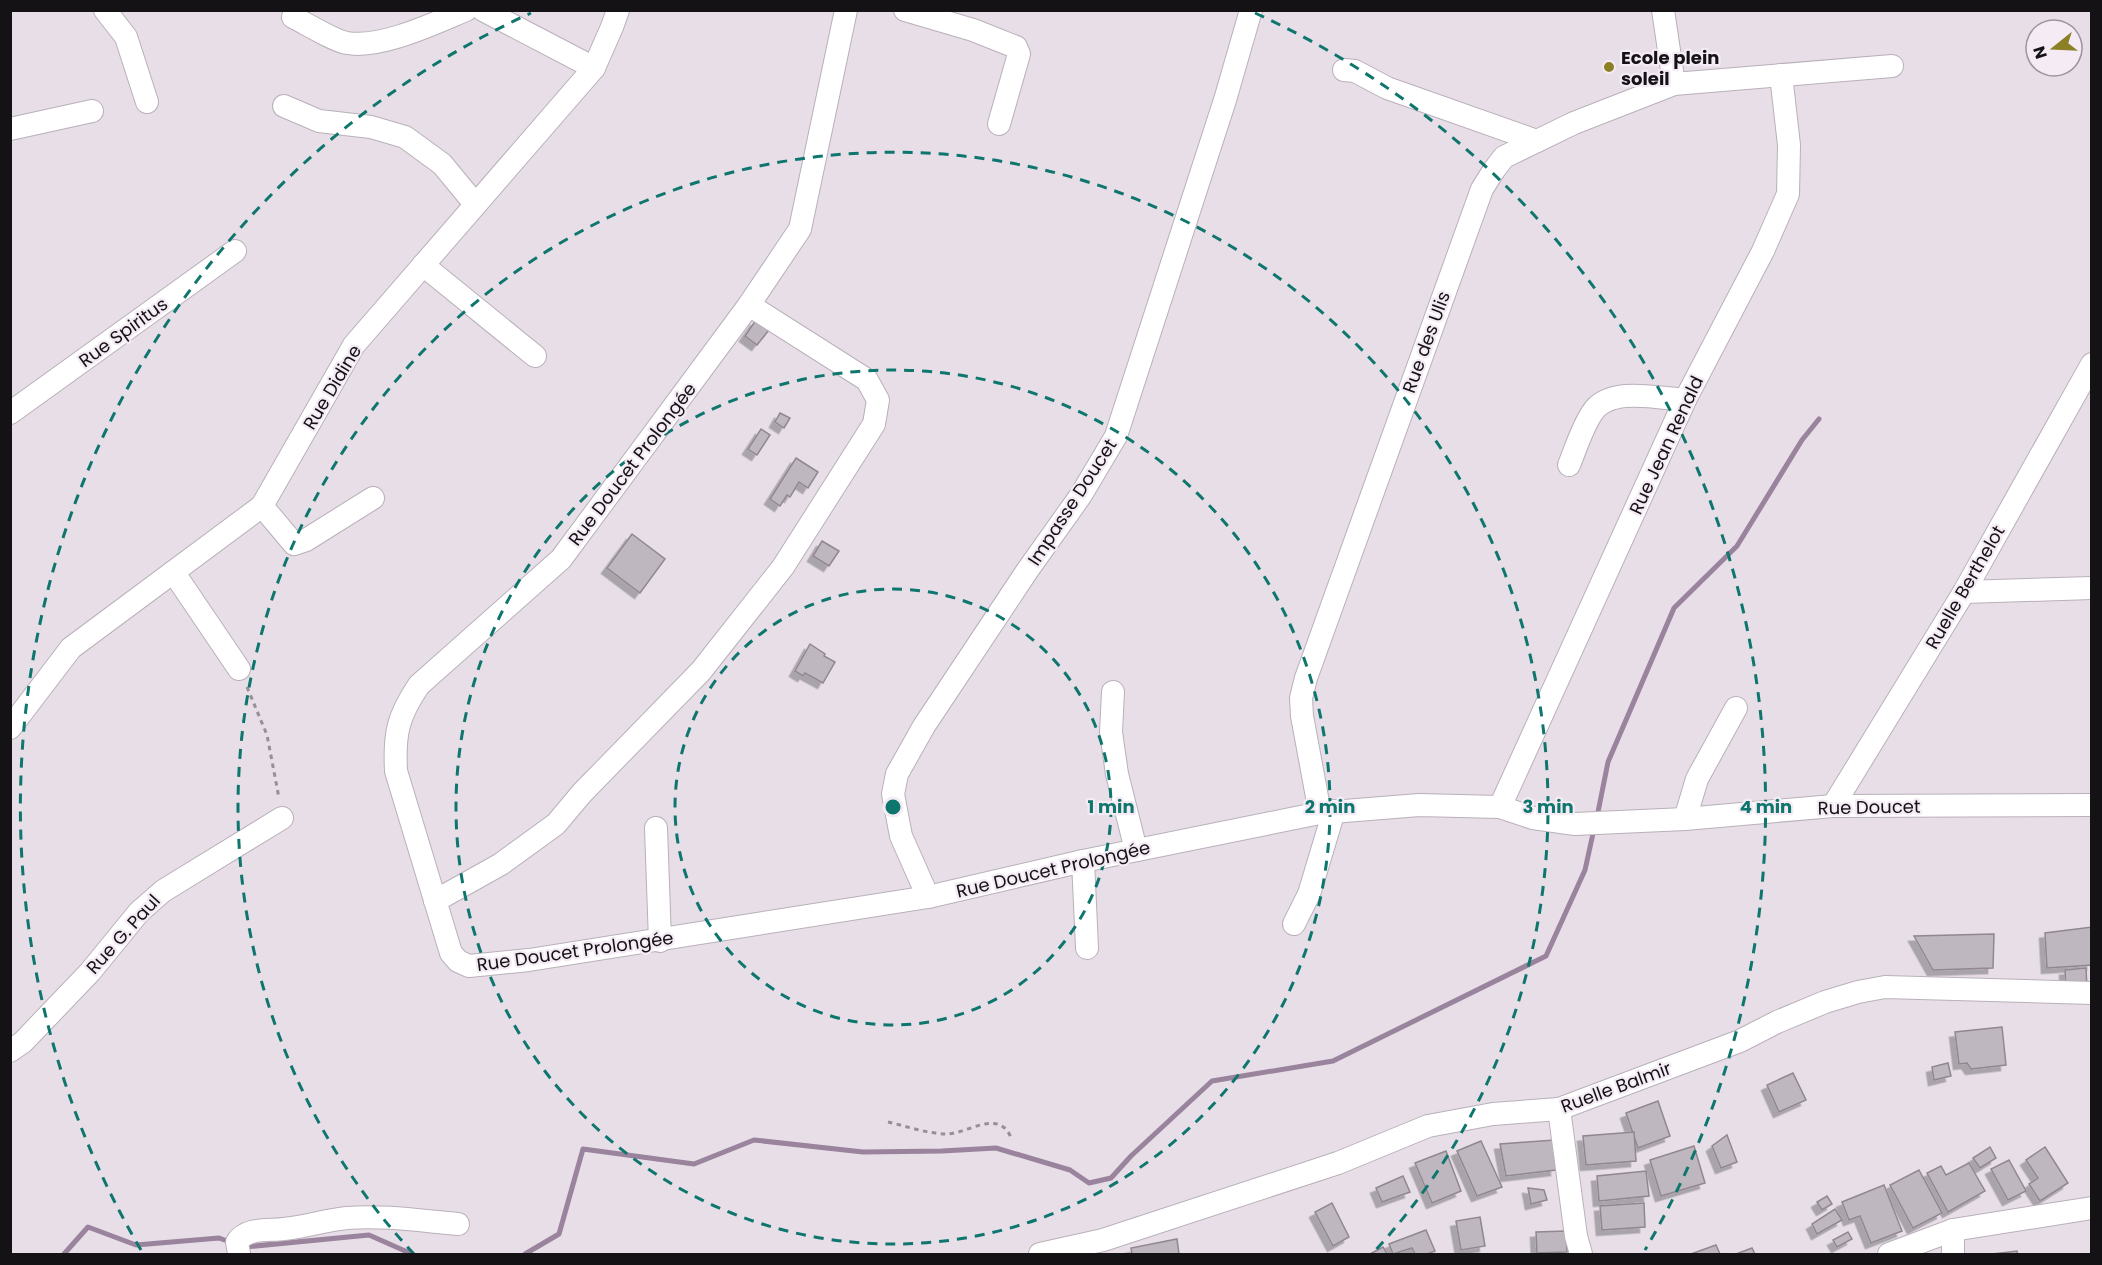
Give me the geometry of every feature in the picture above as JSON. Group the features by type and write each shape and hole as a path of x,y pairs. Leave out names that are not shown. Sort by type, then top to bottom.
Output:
{"street":[{"path":"105,10 126,37 147,102"},
{"path":"293,17 346,43 364,44 386,41 466,10"},
{"path":"483,10 594,68"},
{"name":"Rue Didine","path":"10,728 71,648 262,506 354,345 594,68 618,10"},
{"name":"Rue Doucet Prolongée","path":"846,10 800,229 749,305 561,559 419,685 405,706 395,745 396,771 451,953 458,961 470,966 529,960 928,897 1083,861 1327,812 1419,805 1500,807 1533,818 1575,824"},
{"path":"905,10 973,30 1016,47 1019,54 999,124"},
{"name":"Impasse Doucet","path":"928,897 901,836 893,794 897,774 924,726 1021,580 1081,495 1116,436 1225,100 1251,10"},
{"path":"1663,10 1674,84"},
{"name":"Rue des Ulis","path":"1327,812 1302,716 1301,698 1306,678 1482,189 1494,170 1504,158 1574,123 1674,84 1892,66"},
{"path":"1344,70 1355,71 1387,88 1538,141"},
{"name":"Rue Jean Renald","path":"1500,807 1685,400 1763,251 1788,194 1790,145 1781,75"},
{"path":"284,106 320,121 371,127 405,137 441,164 475,204"},
{"path":"11,125 92,111"},
{"name":"Rue Spiritus","path":"10,413 235,251"},
{"path":"423,265 535,356"},
{"path":"435,901 501,864 555,824 582,793 701,671 783,567 874,424 878,400 867,380 749,305"},
{"name":"Ruelle Berthelot","path":"1833,806 1964,592 2090,369"},
{"path":"1569,465 1591,413 1600,403 1610,398 1623,396 1685,400"},
{"path":"262,506 294,544 306,540 373,498"},
{"path":"174,573 239,669"},
{"path":"1964,592 2091,588"},
{"path":"1113,692 1111,732 1117,774 1136,850"},
{"path":"1685,819 1697,779 1736,708"},
{"name":"Rue Doucet","path":"1575,824 1685,819 1833,806 2091,805"},
{"path":"1294,924 1309,894 1327,812"},
{"name":"Rue G. Paul","path":"10,1051 23,1042 90,972 140,912 163,891 282,818"},
{"path":"656,828 660,941"},
{"path":"1083,861 1087,948"},
{"name":"Ruelle Balmir","path":"1040,1254 1105,1247 1338,1163 1428,1126 1493,1114 1559,1109 1740,1041 1777,1022 1825,1002 1858,992 1885,987 2091,993"},
{"path":"1559,1109 1576,1236 1581,1254"},
{"path":"1889,1254 1953,1230 2091,1208"},
{"path":"239,1254 237,1242 248,1232 286,1229 346,1218 373,1217 458,1224"},
{"path":"1953,1230 1953,1254"}],"path":[{"path":"239,669 267,735 282,818"},
{"path":"888,1122 948,1134 981,1124 1002,1125 1012,1140"}],"building":[{"path":"756,320 769,330 757,345 745,336"},
{"path":"780,413 790,418 784,428 775,422"},
{"path":"761,429 770,435 757,455 748,449"},
{"path":"796,458 818,472 808,488 799,482 790,497 787,495 780,506 770,499"},
{"path":"632,534 665,559 640,593 607,568"},
{"path":"822,541 839,551 829,566 813,556"},
{"path":"810,644 835,662 823,683 805,673 803,676 795,671"},
{"path":"2092,927 2092,965 2047,968 2045,933"},
{"path":"1994,934 1993,968 1933,970 1914,936"},
{"path":"2086,968 2087,988 2066,989 2065,970"},
{"path":"2002,1027 2006,1065 1971,1069 1967,1063 1959,1064 1955,1032"},
{"path":"1948,1063 1951,1076 1934,1080 1932,1067"},
{"path":"1793,1073 1806,1100 1779,1112 1767,1085"},
{"path":"1658,1101 1670,1136 1638,1148 1626,1113"},
{"path":"1634,1132 1636,1161 1586,1165 1583,1136"},
{"path":"1727,1135 1737,1162 1721,1168 1712,1146"},
{"path":"1554,1140 1556,1170 1506,1176 1500,1144"},
{"path":"1481,1141 1502,1187 1477,1196 1457,1151"},
{"path":"1694,1146 1705,1183 1661,1196 1650,1160"},
{"path":"1990,1147 1996,1158 1980,1168 1973,1158"},
{"path":"2045,1147 2068,1183 2040,1201 2029,1184 2038,1178 2026,1160"},
{"path":"1446,1151 1461,1191 1432,1203 1415,1163"},
{"path":"2009,1160 2026,1191 2008,1200 1991,1169"},
{"path":"1969,1163 1985,1191 1948,1212 1927,1173 1941,1166 1946,1175"},
{"path":"1919,1170 1942,1213 1913,1228 1890,1185"},
{"path":"1646,1171 1649,1196 1599,1201 1597,1176"},
{"path":"1403,1176 1410,1192 1382,1202 1376,1188"},
{"path":"1884,1185 1902,1231 1871,1243 1860,1216 1849,1220 1842,1202"},
{"path":"1528,1188 1544,1190 1547,1200 1531,1204"},
{"path":"1827,1196 1832,1204 1822,1210 1817,1202"},
{"path":"1332,1203 1349,1237 1333,1246 1315,1212"},
{"path":"1644,1203 1645,1227 1602,1230 1600,1206"},
{"path":"1835,1209 1842,1220 1817,1234 1812,1224"},
{"path":"1480,1217 1485,1246 1461,1250 1456,1221"},
{"path":"1426,1230 1435,1251 1415,1254 1412,1248 1393,1254 1389,1244"},
{"path":"1566,1231 1567,1252 1537,1253 1536,1232"},
{"path":"1848,1232 1852,1239 1837,1247 1833,1240"},
{"path":"1177,1239 1179,1254 1132,1254 1131,1248"},
{"path":"1716,1245 1720,1254 1691,1254"},
{"path":"1383,1247 1387,1254 1370,1254"},
{"path":"1752,1248 1755,1254 1736,1254"},
{"path":"2017,1251 2017,1254 1992,1254"}],"waterway":[{"path":"1597,817 1608,762 1674,608 1737,546 1802,440 1819,419"},
{"path":"525,1254 559,1234 583,1149 694,1164 754,1140 863,1152 996,1148 1070,1170 1089,1183 1111,1178 1131,1156 1212,1081 1333,1061 1546,956 1585,870 1594,829"},
{"path":"64,1254 88,1227 136,1245 219,1238 233,1243"},
{"path":"245,1247 369,1235 412,1254"}],"place":[{"name":"Ecole plein soleil","path":"1609,67"}]}
